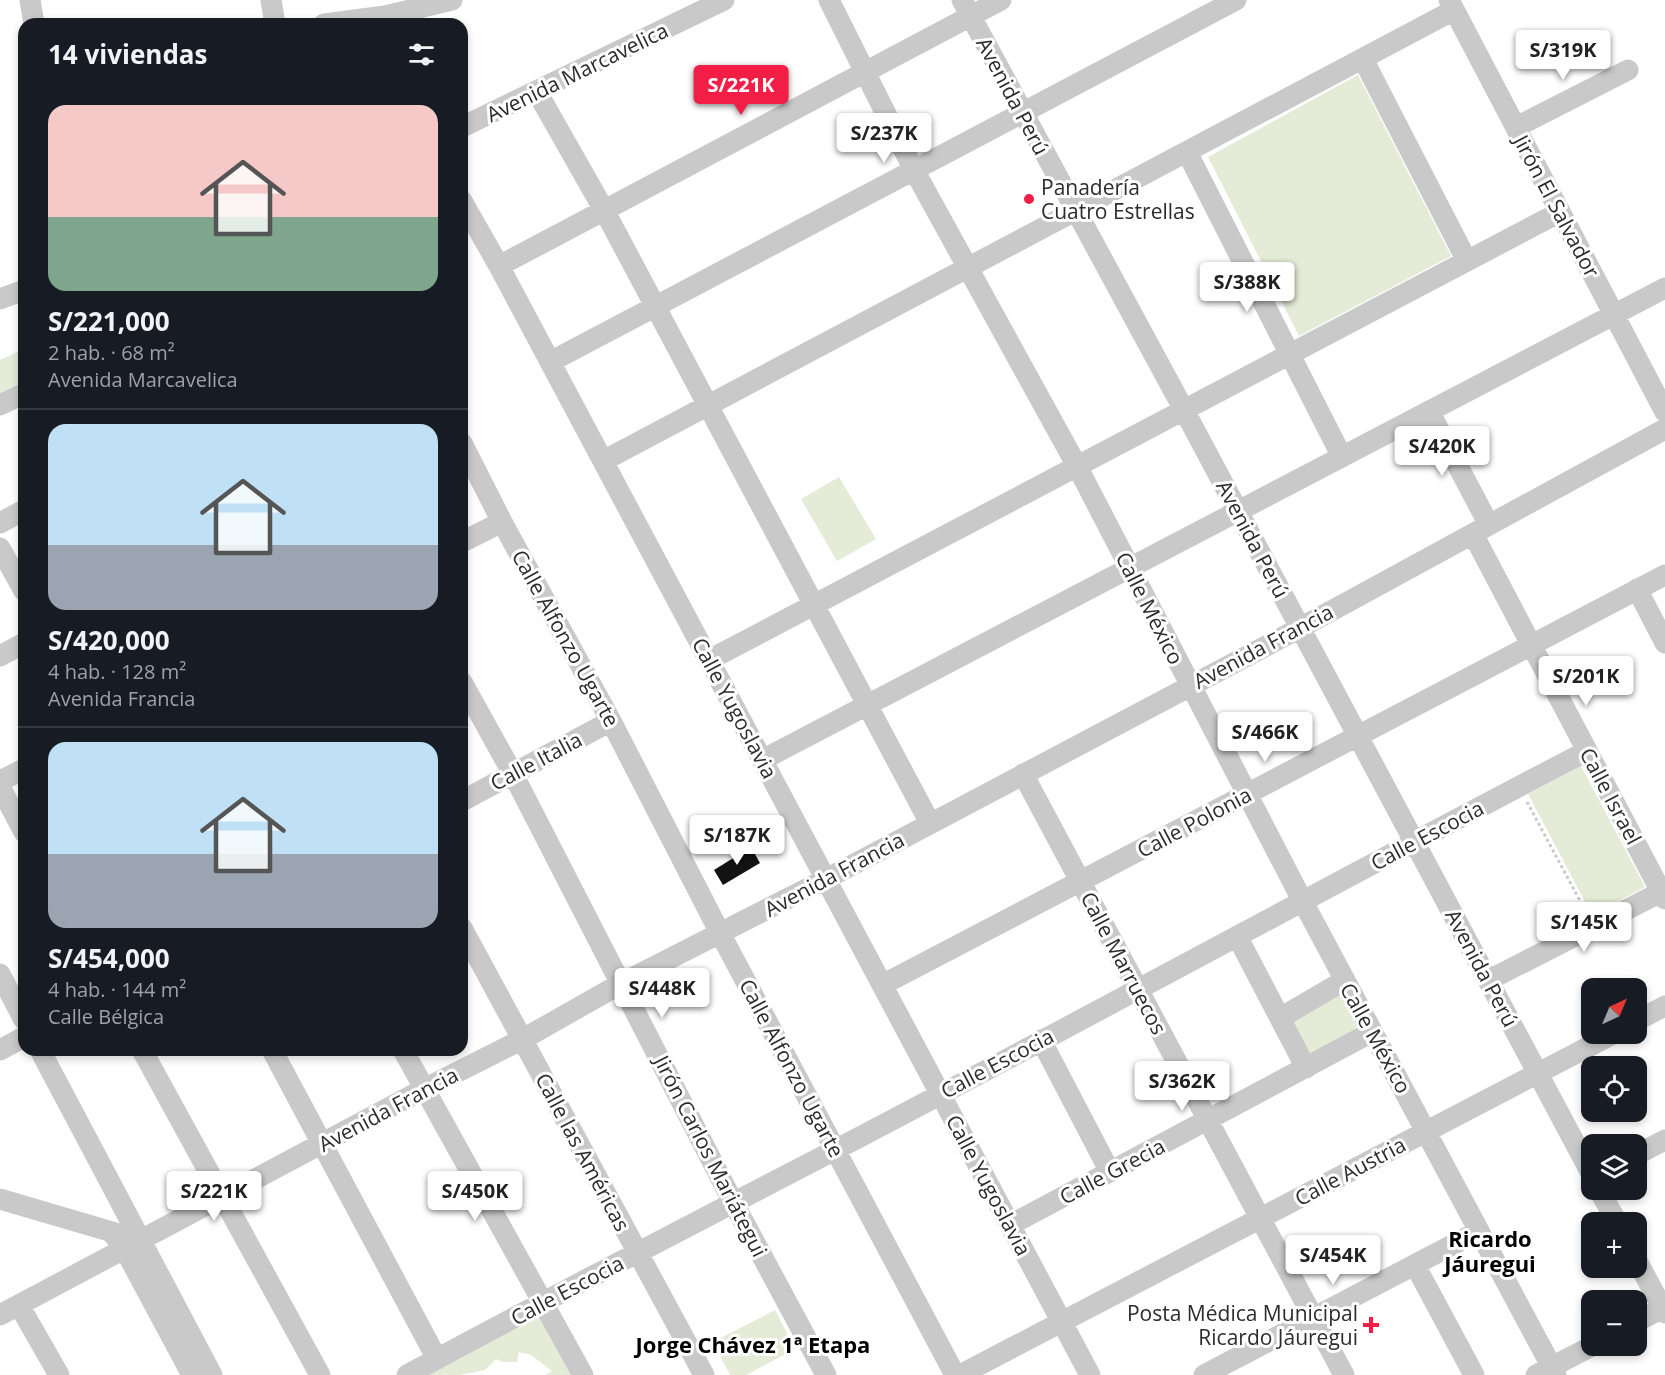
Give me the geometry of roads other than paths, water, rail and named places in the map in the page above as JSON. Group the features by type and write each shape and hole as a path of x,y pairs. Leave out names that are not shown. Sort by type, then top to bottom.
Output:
{"street":[{"path":"30,0 33,18"},
{"path":"271,0 274,18"},
{"path":"346,18 383,8 452,0"},
{"name":"Avenida Marcavelica","path":"468,124 724,0"},
{"name":"Calle México","path":"829,0 914,170 1077,466 1302,900 1427,1131 1548,1372"},
{"path":"499,266 864,73 966,8 1001,0"},
{"path":"550,362 1236,0"},
{"path":"603,461 1363,59 1452,5"},
{"name":"Jirón El Salvador","path":"1452,5 1665,412"},
{"name":"Avenida Perú","path":"966,8 1184,410 1581,1155"},
{"path":"1363,59 1467,261"},
{"path":"1516,127 1628,70"},
{"path":"537,92 604,210 930,823"},
{"path":"1187,152 1342,457"},
{"name":"Calle Yugoslavia","path":"468,212 1090,1375"},
{"path":"709,660 1560,212"},
{"path":"762,760 1665,288"},
{"path":"0,299 18,292"},
{"path":"0,405 18,396"},
{"name":"Calle Israel","path":"1430,411 1531,645 1663,895"},
{"name":"Avenida Francia","path":"0,1315 126,1240 222,1196 523,1039 622,983 826,879 1300,628 1665,429"},
{"name":"Calle Alfonzo Ugarte","path":"468,455 502,522 611,721 835,1150 957,1375"},
{"path":"0,523 18,513"},
{"path":"468,539 502,522"},
{"path":"0,548 18,580"},
{"name":"Calle Polonia","path":"882,986 1665,574"},
{"path":"1637,589 1665,643"},
{"path":"0,656 18,647"},
{"name":"Jirón Carlos Mariátegui","path":"468,693 513,774 733,1202 826,1375"},
{"name":"Calle Italia","path":"468,798 611,721"},
{"name":"Calle Escocia","path":"408,1375 1302,900 1587,752"},
{"path":"0,781 18,772"},
{"name":"Calle Marruecos","path":"1023,774 1344,1375"},
{"path":"0,787 18,821"},
{"path":"1489,980 1593,926 1663,895"},
{"path":"1237,936 1306,1068"},
{"name":"Calle las Américas","path":"468,939 704,1375"},
{"path":"0,974 18,1008"},
{"path":"1280,1017 1345,980"},
{"path":"1647,1015 1665,1006"},
{"name":"Calle Grecia","path":"1010,1226 1372,1032"},
{"path":"1041,1040 1110,1172"},
{"path":"0,1050 18,1041"},
{"name":"Calle Austria","path":"957,1375 1594,1044"},
{"path":"43,1056 126,1240 192,1375"},
{"path":"145,1056 320,1375"},
{"path":"275,1056 437,1359"},
{"path":"406,1056 583,1375"},
{"path":"1647,1149 1665,1140"},
{"path":"0,1199 126,1240 213,1375"},
{"path":"1215,1373 1479,1231"},
{"path":"1415,1265 1474,1375"},
{"path":"1646,1278 1664,1310 1647,1317"},
{"path":"19,1305 59,1375"},
{"path":"1548,1372 1581,1352"}],"place":[{"name":"Panadería Cuatro Estrellas","path":"1029,199"},
{"name":"Posta Médica Municipal Ricardo Jáuregui","path":"1371,1325"}],"district":[{"name":"Ricardo Jáuregui","path":"1490,1250"},
{"name":"Jorge Chávez 1ª Etapa","path":"753,1344"}]}
